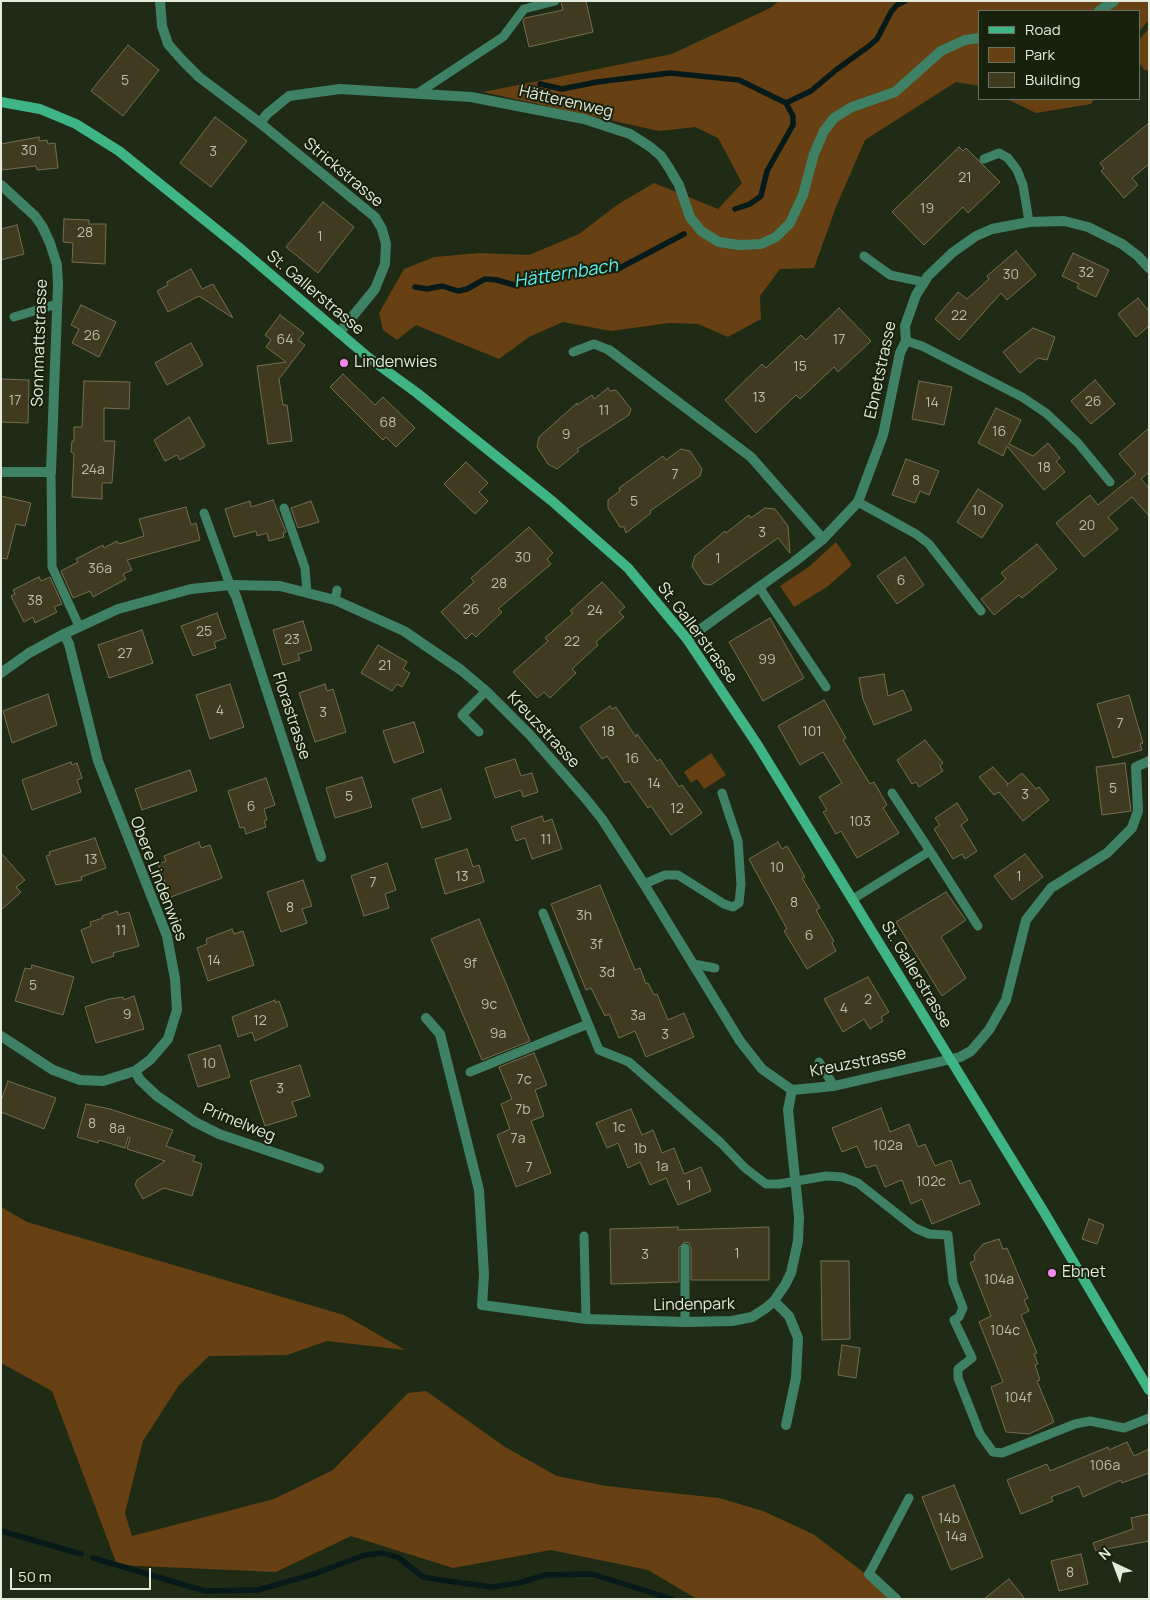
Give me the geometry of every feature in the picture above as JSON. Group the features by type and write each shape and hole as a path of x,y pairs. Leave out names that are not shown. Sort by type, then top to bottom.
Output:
{"street":[{"path":"160,1 162,26 168,44 199,77 260,123"},
{"path":"1100,10 1114,1"},
{"name":"Hätterenweg","path":"260,123 267,114 289,96 340,89 471,97 575,117 630,134 661,156 679,184 690,217 701,231 719,242 739,245 761,244 776,237 790,223 803,195 817,146 824,131 834,118 852,107 895,92 942,51 965,40 978,38"},
{"name":"St. Gallerstrasse","path":"1,102 40,109 76,124 119,152 242,250 339,333 425,399 603,544 628,568 687,640 757,744 1044,1212 1149,1390"},
{"name":"Strickstrasse","path":"260,123 374,217 382,229 386,244 385,264 375,290 339,333"},
{"name":"Sonnmattstrasse","path":"1,186 35,216 47,235 57,265 50,472"},
{"name":"Ebnetstrasse","path":"687,640 823,538 858,502 883,435 900,353 906,342 905,326 916,295 923,282 941,262 976,236 992,229 1029,222 1064,221 1088,228 1122,244 1138,256 1149,268"},
{"path":"609,350 751,457 823,538"},
{"path":"1,472 50,472"},
{"name":"Kreuzstrasse","path":"1,674 29,653 79,626 118,609 145,600 191,589 230,585 280,586 307,592 336,595 404,631 461,670 486,691 530,735 602,819 748,1051 762,1068 792,1090 834,1086 950,1060 971,1051 998,1018 1011,983 1026,920 1051,888 1107,853 1132,828 1138,810 1136,767 1149,761"},
{"name":"Florastrasse","path":"230,585 236,596 321,857"},
{"name":"Obere Lindenwies","path":"1,1036 53,1070 80,1080 103,1081 134,1071 150,1060 168,1039 177,1010 175,979 167,936 98,761 69,644 64,634"},
{"name":"Lindenpark","path":"426,1018 440,1034 478,1190 484,1275 482,1305 586,1319 685,1322 732,1321 752,1317 774,1301 791,1273 798,1241 799,1217 788,1110 792,1090"},
{"name":"Primelweg","path":"134,1071 156,1096 195,1122 219,1134 319,1168"},
{"path":"774,1301 789,1316 798,1338 796,1378 786,1425"},
{"path":"869,1574 896,1599"}],"lane":[{"path":"418,93 503,37 524,9 555,1"},
{"path":"984,160 1000,153 1008,158 1017,170 1023,185 1029,222"},
{"path":"864,256 890,275 923,282"},
{"path":"14,317 57,304"},
{"path":"906,342 922,346 1022,397 1046,413 1078,443 1110,482"},
{"path":"573,352 594,344 609,350"},
{"path":"50,472 52,567 79,626"},
{"path":"858,502 916,534 929,544 981,611"},
{"path":"284,508 305,568 307,592"},
{"path":"204,513 224,575 230,585"},
{"path":"759,587 826,687"},
{"path":"479,732 462,715 486,691"},
{"path":"644,884 665,875 678,875 724,904 733,907 739,904 741,884 738,841 722,793"},
{"path":"892,793 978,926"},
{"path":"853,899 930,851"},
{"path":"543,913 599,1050 629,1062 766,1184 826,1176 858,1182 914,1228 929,1234 948,1235 953,1282 963,1308 959,1317 954,1320 972,1358 958,1369 958,1378 980,1434 993,1452 1002,1453 1076,1424 1090,1421 1124,1428 1149,1418"},
{"path":"693,964 715,968"},
{"path":"470,1072 588,1024"},
{"path":"819,1062 834,1086"},
{"path":"584,1236 586,1319"},
{"path":"685,1248 685,1322"},
{"path":"869,1574 909,1498"}],"green space":[{"path":"779,1 1149,1 1149,20 1140,30 1140,10 978,10 978,86 956,82 865,140 836,207 814,268 780,269 760,296 761,319 728,337 698,324 669,323 611,331 563,322 529,337 499,359 416,325 397,340 383,330 379,313 404,269 434,257 479,253 529,255 579,234 617,205 654,183 718,209 742,183 718,138 695,127 659,131 483,92 672,54 770,8"},
{"path":"1149,28 1149,69 1145,71 1140,64 1140,39"},
{"path":"1009,100 1093,100 1091,104 1036,113"},
{"path":"836,542 852,565 827,587 794,607 780,586 810,566"},
{"path":"711,753 726,775 704,789 697,779 691,783 684,772"},
{"path":"1,1207 27,1222 344,1315 405,1350 327,1341 287,1355 209,1356 179,1385 143,1441 125,1513 132,1536 274,1499 333,1470 408,1393 426,1391 505,1447 557,1476 606,1486 719,1498 763,1511 813,1534 879,1584 888,1599 697,1599 648,1570 551,1550 453,1568 351,1536 276,1572 117,1565 52,1391 1,1363"}],"building":[{"path":"561,1 586,1 593,32 529,47 523,21 525,18 563,10"},
{"path":"128,45 159,70 123,116 91,91"},
{"path":"215,117 247,141 211,187 180,163"},
{"path":"1149,123 1149,164 1132,178 1138,185 1124,198 1101,171 1104,168 1100,163"},
{"path":"39,137 39,141 47,140 48,144 55,143 58,168 37,170 36,166 2,170 1,144"},
{"path":"959,147 963,151 966,148 1000,182 968,213 963,207 924,245 892,212"},
{"path":"323,202 354,227 318,273 286,247"},
{"path":"64,219 89,220 89,224 106,224 105,264 72,262 73,243 63,242"},
{"path":"17,225 24,254 1,260 1,229"},
{"path":"1016,251 1036,275 1007,300 1001,293 959,340 935,319 958,292 967,299 989,279 987,276"},
{"path":"1073,253 1109,270 1096,297 1077,288 1079,284 1062,276"},
{"path":"191,269 202,289 213,284 233,318 199,296 168,312 157,291 168,285 167,282"},
{"path":"1138,298 1149,311 1149,326 1136,337 1118,314"},
{"path":"81,305 116,322 99,357 72,343 79,329 71,325"},
{"path":"839,308 871,341 838,372 834,367 800,399 796,395 756,433 725,400 762,364 766,368 801,335 806,340"},
{"path":"280,315 304,333 298,340 305,345 279,379 283,405 287,405 292,441 268,444 257,366 286,362 266,347 271,340 265,335"},
{"path":"1033,328 1055,337 1047,360 1038,358 1020,373 1003,352"},
{"path":"191,343 203,365 167,385 155,363"},
{"path":"343,374 375,405 383,397 415,428 396,447 386,437 383,440 330,387"},
{"path":"1,379 29,380 28,423 1,422"},
{"path":"1095,380 1115,404 1091,424 1071,401"},
{"path":"84,381 130,382 129,409 104,408 104,441 115,441 112,483 102,483 102,499 72,497 74,454 71,452 72,441 74,441 74,427 82,427"},
{"path":"919,381 952,387 944,425 912,419"},
{"path":"608,388 610,391 616,390 631,409 629,415 577,449 579,451 557,469 548,464 537,447 539,437 577,403 577,405 592,395 594,399"},
{"path":"996,408 1021,420 1009,444 1033,456 1048,443 1060,458 1056,461 1065,472 1044,490 1007,446 1003,456 978,443"},
{"path":"189,417 205,446 180,460 177,455 165,461 154,440"},
{"path":"1149,428 1149,472 1141,479 1149,488 1149,516 1132,497 1108,517 1118,529 1084,557 1056,523 1090,495 1098,505 1136,474 1119,454"},
{"path":"681,449 690,451 702,469 700,476 650,511 651,513 626,533 624,527 620,527 608,508 608,500 620,491 619,488 663,456 666,460"},
{"path":"906,459 939,471 929,495 920,491 915,503 892,495"},
{"path":"466,462 488,483 479,492 488,501 475,514 444,484"},
{"path":"978,489 1003,505 982,538 957,522"},
{"path":"1,496 31,503 25,526 16,524 7,559 1,558"},
{"path":"273,500 286,532 283,533 284,537 269,541 267,533 257,536 256,531 234,537 225,509 250,501 251,507"},
{"path":"311,501 319,522 298,528 291,508"},
{"path":"186,507 191,525 196,523 200,540 127,560 132,570 123,574 126,579 93,597 90,591 73,598 61,571 78,562 76,559 103,545 104,548 117,541 119,544 144,536 139,519"},
{"path":"765,508 775,509 788,526 790,553 778,538 711,585 704,584 692,566 695,556 725,531 726,533 749,515 751,518"},
{"path":"529,527 553,553 547,559 551,564 498,609 502,612 476,637 472,633 466,639 441,612 474,582 471,578"},
{"path":"1037,544 1057,569 1022,598 1019,595 994,615 981,599 1006,579 1001,573"},
{"path":"905,557 924,585 897,604 877,576"},
{"path":"39,577 41,581 50,577 62,604 54,607 57,612 35,623 33,617 24,622 11,596 15,594 13,590"},
{"path":"602,582 625,607 619,612 624,617 596,642 598,645 572,669 576,673 550,698 544,692 537,698 513,672 548,641 545,638 573,613 570,611"},
{"path":"217,613 226,638 214,642 216,648 193,656 181,626"},
{"path":"770,618 804,678 763,701 729,642"},
{"path":"303,621 312,650 298,654 300,660 283,665 273,630"},
{"path":"142,630 153,663 109,678 98,645"},
{"path":"378,645 407,662 403,669 410,673 402,687 397,684 392,691 361,673"},
{"path":"884,674 888,696 903,690 912,710 874,725 863,699 859,678"},
{"path":"230,684 244,727 210,739 196,695"},
{"path":"325,684 327,691 333,689 346,732 315,742 299,693"},
{"path":"48,694 57,725 12,743 3,711"},
{"path":"1129,695 1143,743 1140,744 1142,750 1113,758 1097,704"},
{"path":"824,700 846,738 843,740 870,784 874,782 887,805 883,808 899,833 857,858 841,831 836,834 823,812 827,810 819,797 842,783 823,752 800,765 778,726"},
{"path":"610,706 612,709 616,707 636,737 637,734 657,761 660,759 679,787 682,785 702,813 671,835 651,806 648,808 629,781 625,783 607,756 602,759 580,727"},
{"path":"414,722 424,752 394,763 383,731"},
{"path":"925,740 943,763 940,766 943,771 919,787 916,782 912,784 897,760"},
{"path":"515,759 521,776 532,773 538,792 523,797 521,790 495,798 485,768"},
{"path":"71,762 72,765 77,763 82,778 77,780 81,792 32,810 22,780"},
{"path":"1125,763 1131,811 1102,815 1096,767"},
{"path":"993,767 1008,784 1006,786 1022,773 1036,789 1039,787 1049,800 1023,821 999,792 994,795 979,777"},
{"path":"190,770 197,791 142,810 135,789"},
{"path":"362,777 372,807 335,818 326,788"},
{"path":"266,778 275,805 264,809 267,820 264,821 266,827 246,834 244,827 240,828 228,791"},
{"path":"441,789 451,819 422,828 412,799"},
{"path":"957,803 968,820 961,825 977,851 965,859 962,854 953,859 934,829 940,825 935,818"},
{"path":"542,816 544,822 552,819 562,849 532,859 525,838 516,841 511,827"},
{"path":"95,838 106,868 81,877 82,880 56,885 46,856 50,855 49,852"},
{"path":"199,842 201,848 210,845 222,878 171,897 158,864 166,861 164,856"},
{"path":"778,842 782,849 787,846 805,877 802,878 820,908 816,910 834,941 832,943 836,951 807,969 784,931 787,929 749,859"},
{"path":"467,849 473,867 479,865 484,882 445,894 435,859"},
{"path":"1,853 25,880 16,887 21,892 1,910"},
{"path":"1025,854 1043,877 1012,900 994,876"},
{"path":"387,863 396,890 385,894 389,908 364,916 351,876"},
{"path":"303,880 312,906 302,909 307,923 281,932 267,892"},
{"path":"600,885 635,970 640,968 646,984 648,983 654,995 657,994 668,1020 684,1013 694,1037 646,1057 635,1031 619,1038 609,1014 605,1016 591,988 586,990 551,904"},
{"path":"946,892 966,920 941,937 966,978 942,996 896,922"},
{"path":"117,911 118,915 129,912 139,946 113,953 114,956 92,963 81,930 91,926 90,922"},
{"path":"479,919 530,1041 482,1060 431,939"},
{"path":"232,929 234,934 243,931 254,965 208,981 197,948 207,944 206,939"},
{"path":"32,965 74,977 63,1015 15,1001 25,968 31,969"},
{"path":"868,977 889,1012 881,1017 883,1021 870,1029 864,1019 843,1032 824,999"},
{"path":"134,996 144,1029 96,1043 85,1007 109,999 123,997 124,1000"},
{"path":"275,1000 275,1003 279,1001 288,1026 255,1041 252,1032 238,1037 232,1017"},
{"path":"220,1045 230,1077 198,1087 188,1055"},
{"path":"534,1053 547,1085 535,1090 544,1116 531,1121 551,1173 516,1187 497,1135 510,1129 501,1104 512,1099 499,1067"},
{"path":"300,1065 310,1096 292,1102 297,1116 265,1126 250,1081"},
{"path":"8,1081 56,1098 44,1129 1,1112 1,1101"},
{"path":"86,1104 110,1109 173,1130 166,1146 195,1156 193,1161 202,1164 192,1196 164,1188 143,1199 135,1185 137,1180 165,1161 127,1149 130,1138 128,1137 125,1148 99,1140 98,1143 77,1137"},
{"path":"881,1108 890,1132 909,1124 918,1147 925,1144 935,1166 951,1160 960,1184 970,1180 980,1204 932,1224 922,1199 911,1204 902,1180 885,1187 876,1165 866,1168 857,1146 842,1152 832,1128"},
{"path":"631,1109 642,1135 653,1130 662,1153 674,1148 684,1174 701,1167 711,1191 678,1205 666,1178 650,1185 640,1162 628,1168 618,1143 607,1148 596,1123"},
{"path":"1089,1219 1104,1225 1097,1244 1082,1239"},
{"path":"678,1227 678,1230 769,1227 769,1280 691,1280 691,1248 689,1243 685,1242 679,1248 679,1282 611,1284 610,1229"},
{"path":"999,1239 1003,1249 1007,1248 1028,1298 1024,1300 1029,1311 1021,1315 1037,1353 1034,1354 1038,1364 1035,1365 1040,1380 1037,1381 1054,1422 1029,1434 1006,1432 991,1387 1003,1382 979,1322 991,1316 970,1263 975,1260 974,1255 983,1244"},
{"path":"821,1261 849,1261 850,1339 822,1340"},
{"path":"842,1345 860,1348 856,1378 838,1375"},
{"path":"1127,1442 1134,1456 1149,1449 1149,1473 1122,1483 1121,1480 1083,1497 1079,1486 1051,1497 1053,1501 1021,1514 1007,1480 1047,1464 1050,1471 1108,1447 1109,1450"},
{"path":"954,1485 983,1557 951,1570 922,1497"},
{"path":"1149,1514 1149,1541 1096,1551 1093,1543 1133,1529 1131,1518"},
{"path":"1081,1554 1088,1584 1059,1591 1051,1561"},
{"path":"1009,1579 1025,1599 984,1599"}],"waterway":[{"name":"Hätternbach","path":"735,209 750,204 761,196 767,171 793,125 793,116 786,103 811,91 869,46 877,39 891,12 897,5 905,1"},
{"path":"540,84 562,89 597,82 670,73 739,80 786,103"},
{"name":"Hätternbach","path":"415,287 427,289 442,286 458,291 467,289 485,279 514,285 545,281 577,270 616,270 684,234"},
{"path":"1,1531 81,1554"},
{"path":"93,1558 205,1591 258,1590 314,1574 365,1555 383,1553 399,1558 423,1577 441,1580 492,1587 519,1583 545,1575 592,1574 672,1599"}],"place":[{"name":"Lindenwies","path":"344,363"},
{"name":"Ebnet","path":"1052,1273"}]}
